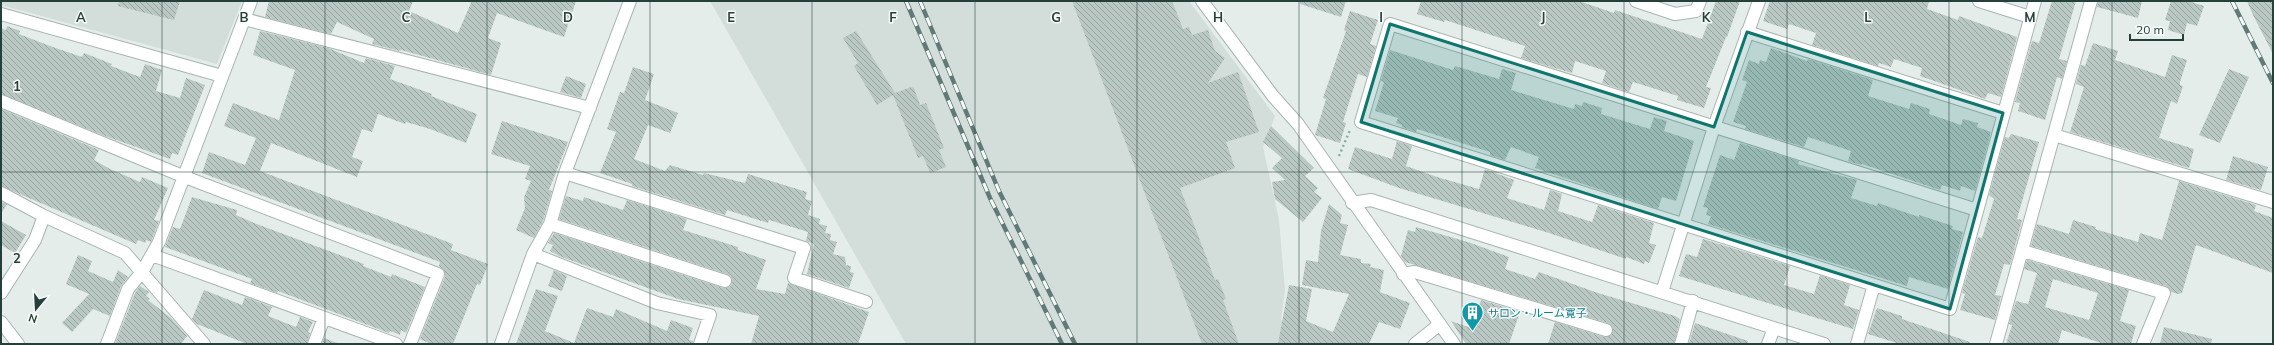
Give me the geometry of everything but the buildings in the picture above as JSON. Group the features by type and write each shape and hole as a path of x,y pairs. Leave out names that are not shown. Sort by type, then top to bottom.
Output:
{"street":[{"path":"107,344 128,289 142,272 152,255 185,177 251,1"},
{"path":"501,344 533,254 550,224 565,173 630,1"},
{"path":"1202,1 1273,96 1298,124 1352,203 1454,344"},
{"path":"1636,1 1675,14 1696,11 1700,1"},
{"path":"1662,292 1714,128 1759,1"},
{"path":"1979,1 2030,17"},
{"path":"1977,210 1714,128 1390,24 1361,122 1950,309 2035,1"},
{"path":"1996,344 2091,1"},
{"path":"1,14 222,76"},
{"path":"244,19 590,108"},
{"path":"1747,32 2004,113"},
{"path":"1,101 185,177 438,274 410,344"},
{"path":"2054,135 2273,202"},
{"path":"565,173 804,248 794,278 866,302"},
{"path":"1,193 44,216 125,253 204,344"},
{"path":"1352,203 1371,200 1693,301 1824,344"},
{"path":"1,293 36,240 44,216"},
{"path":"550,224 725,281"},
{"path":"2023,251 2164,293 2143,344"},
{"path":"533,254 657,303 710,315 700,344"},
{"path":"152,255 396,344"},
{"path":"1403,274 1416,272 1606,330"},
{"path":"1857,344 1874,285"},
{"path":"1681,344 1693,301"},
{"path":"314,344 324,318"},
{"path":"1,322 18,344"},
{"path":"1415,344 1440,324"},
{"path":"1768,344 1774,328"}],"path":[{"path":"1329,169 1340,154 1348,131 1361,122"}],"highlighted area":[{"path":"1390,24 1714,127 1747,32 2003,113 1950,309 1361,122"}],"shaded area":[{"path":"1,1 242,1 217,64 1,5"},
{"path":"710,1 1189,1 1275,116 1263,147 1279,220 1285,290 1281,319 1295,344 906,344"}],"railway":[{"path":"906,1 990,198 1062,344"},
{"path":"920,1 999,191 1075,344"},
{"path":"2232,1 2273,83"}],"place":[{"name":"サロン・ルーム寛子","path":"1473,332"}]}
